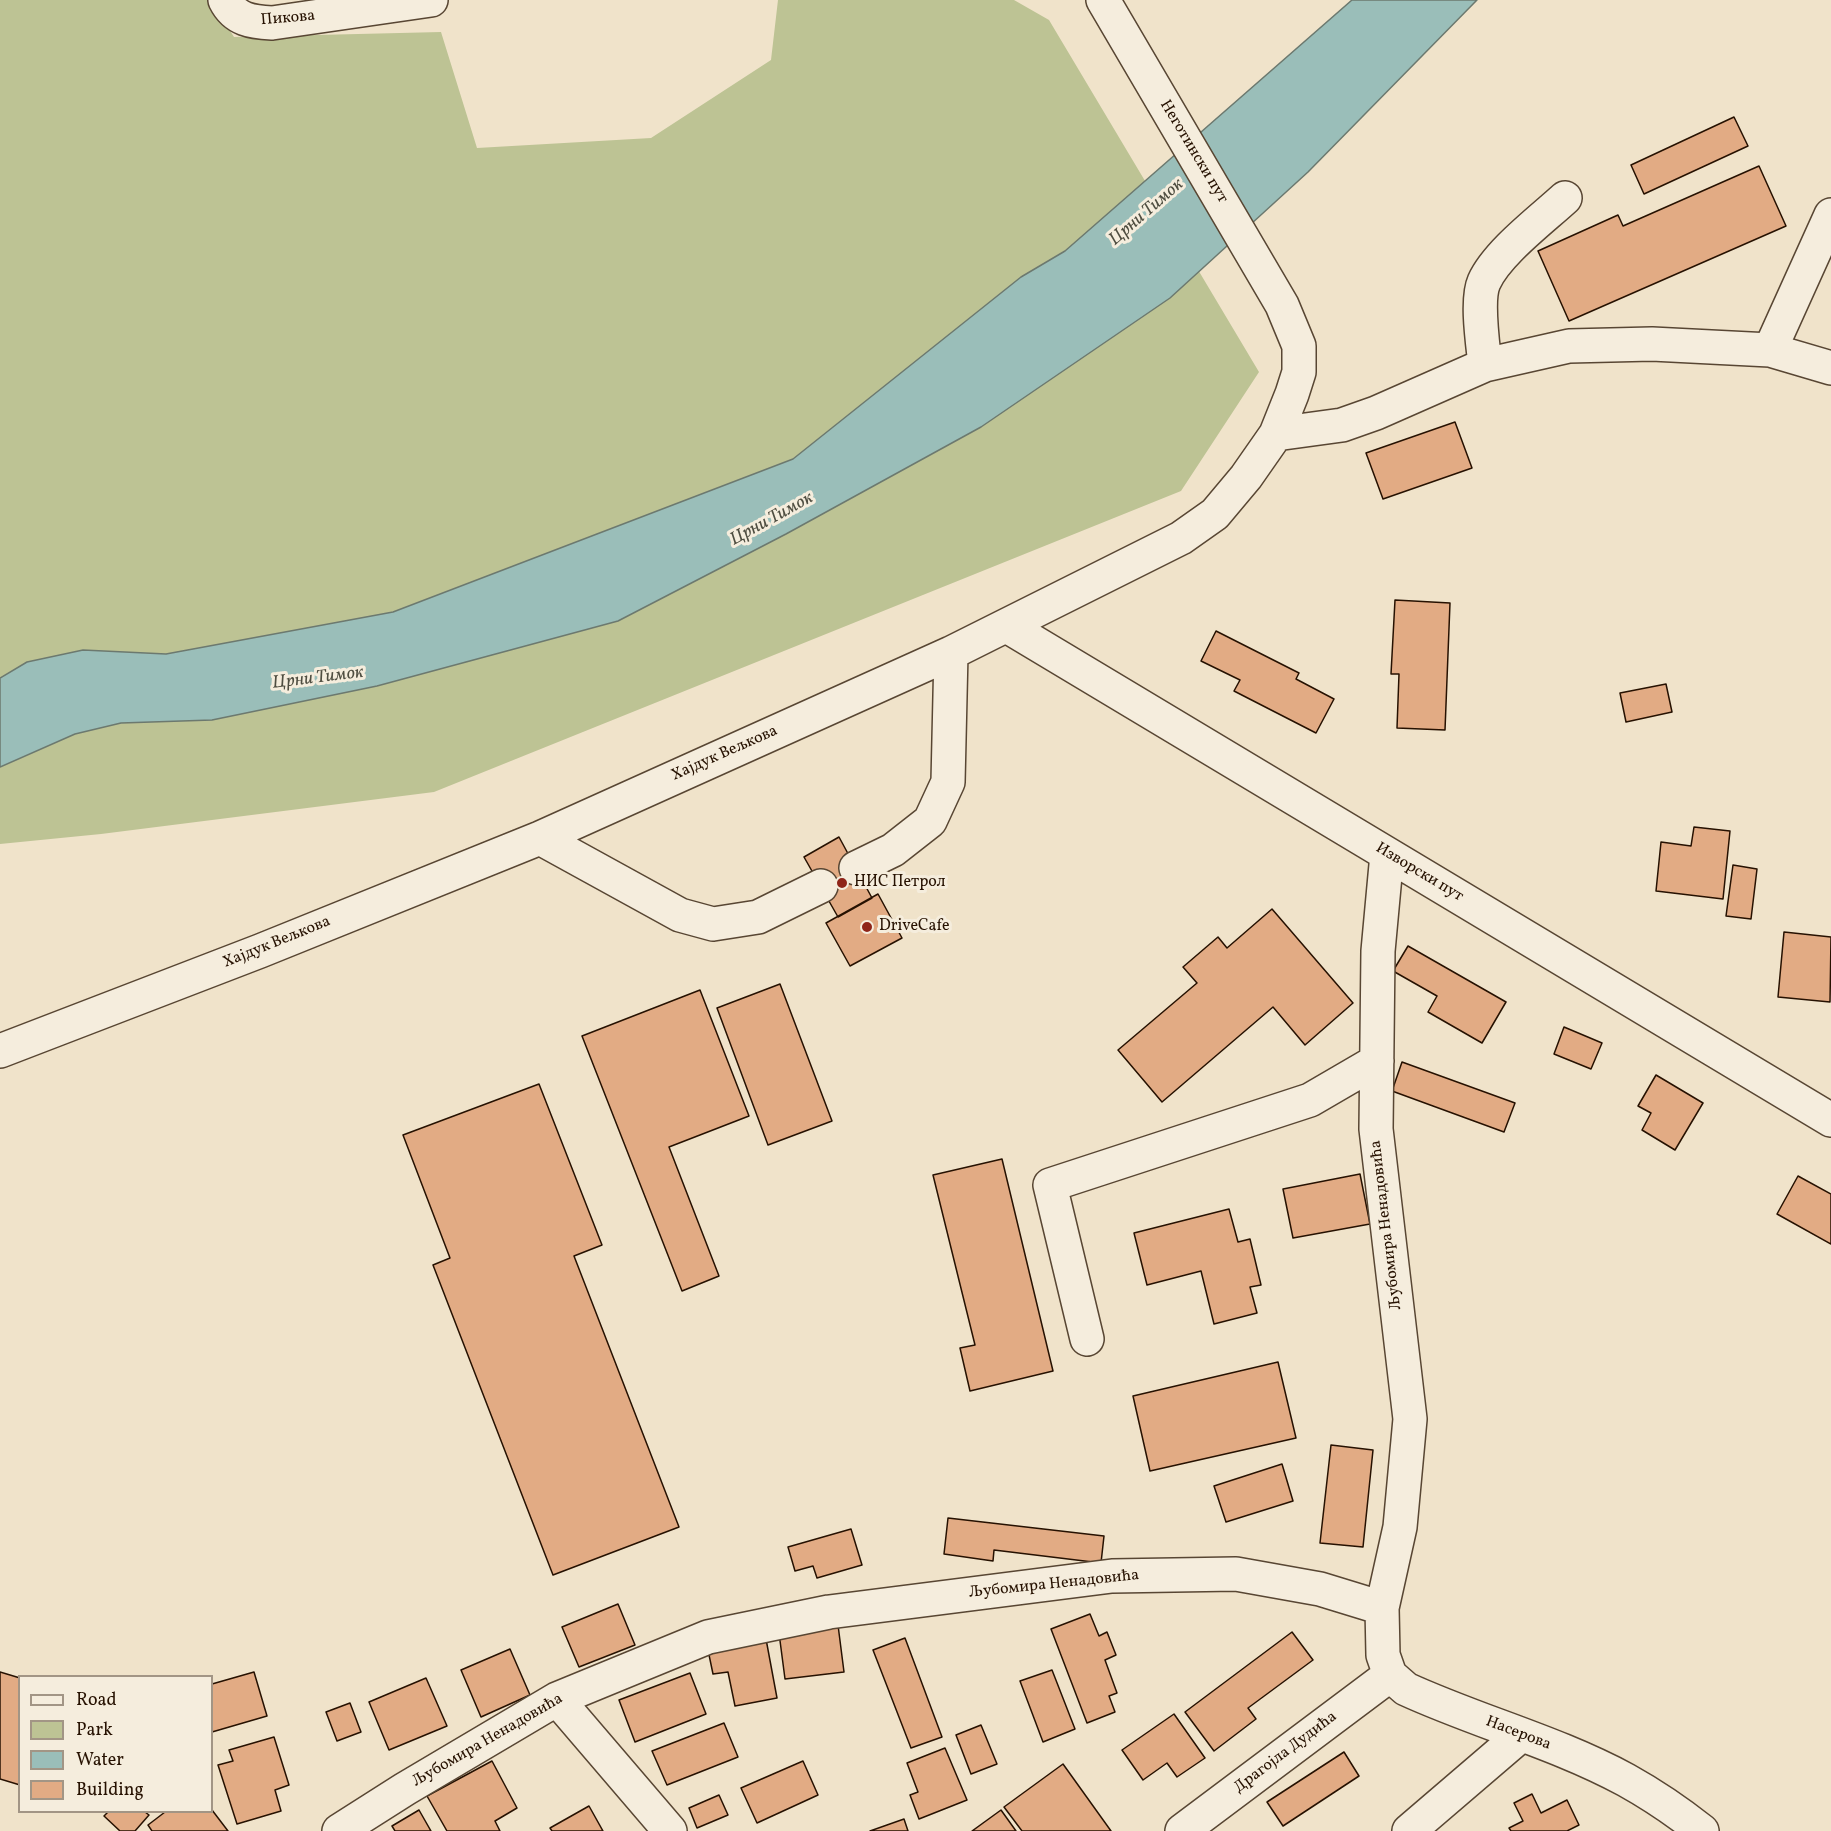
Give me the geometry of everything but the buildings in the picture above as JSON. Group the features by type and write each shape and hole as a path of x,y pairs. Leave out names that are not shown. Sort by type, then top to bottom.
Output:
{"street":[{"name":"Пикова","path":"225,0 236,15 249,21 272,23 430,0"},
{"name":"Неготински пут","path":"1103,0 1282,305"},
{"path":"1485,365 1480,317 1484,283 1506,251 1565,198"},
{"path":"1770,350 1831,215"},
{"name":"Хајдук Вељкова","path":"0,1051 260,951 540,838 951,653 1181,538 1215,514 1246,477 1276,434 1299,372 1299,346 1282,305"},
{"path":"1276,434 1342,425 1376,413 1485,365 1569,346 1652,344 1770,350 1831,368"},
{"name":"Изворски пут","path":"1007,626 1831,1120"},
{"path":"856,868 893,850 930,821 948,782 951,653"},
{"path":"540,838 680,915 713,924 758,918 821,886"},
{"name":"Љубомира Ненадовића","path":"339,1831 405,1789 557,1700 708,1637 829,1612 1112,1576 1236,1575 1320,1589 1382,1608 1400,1527 1410,1419 1376,1129 1378,951 1387,854"},
{"path":"1088,1339 1050,1185 1310,1100 1377,1061"},
{"path":"1382,1608 1383,1654 1390,1675"},
{"name":"Насерова","path":"1390,1675 1414,1693 1580,1758 1626,1780 1674,1810 1702,1831"},
{"name":"Драгојла Дудића","path":"1182,1831 1390,1675"},
{"path":"557,1700 669,1831"},
{"path":"1409,1831 1521,1735"}],"green space":[{"path":"0,0 211,0 234,37 441,32 477,148 651,138 771,60 778,0 1014,0 1049,20 1259,372 1181,491 434,792 101,834 0,844"}],"water":[{"name":"Црни Тимок","path":"1352,0 1477,0 1308,172 1170,298 981,427 786,534 618,621 377,686 212,720 121,723 75,734 0,767 0,678 27,662 83,650 166,654 393,612 793,459 1021,277 1065,251"}],"place":[{"name":"НИС Петрол","path":"842,883"},
{"name":"DriveCafe","path":"867,927"}]}
